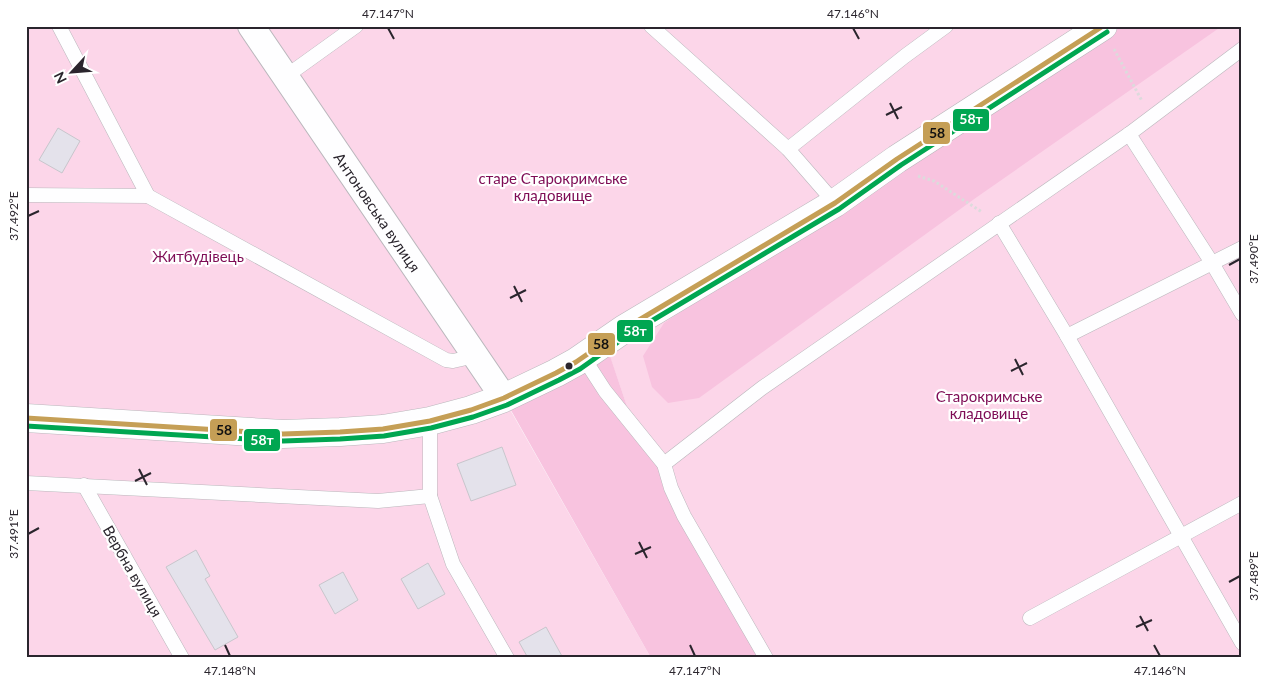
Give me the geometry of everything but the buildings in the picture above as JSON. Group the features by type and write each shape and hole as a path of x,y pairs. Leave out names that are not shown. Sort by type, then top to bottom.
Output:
{"street":[{"name":"Антоновська вулиця","path":"250,26 504,398"},
{"path":"26,418 283,434 340,432 383,429 430,421 471,410 504,398 556,373 624,329 835,203 897,159 1102,26"}],"lane":[{"path":"59,26 148,196"},
{"path":"285,77 356,26"},
{"path":"651,26 788,149 835,203"},
{"path":"788,149 904,56 946,26"},
{"path":"664,464 762,388 1152,118 1242,49"},
{"path":"1129,134 1212,263 1242,314"},
{"path":"26,195 148,196 446,360 453,361 475,356"},
{"path":"999,224 1067,336 1242,643"},
{"path":"1067,336 1242,248"},
{"path":"583,357 605,391 664,464 684,516 766,658"},
{"path":"430,421 430,496 453,564 507,658"},
{"path":"26,483 378,501 430,496"},
{"name":"Вербна вулиця","path":"84,485 182,658"},
{"path":"1030,618 1242,503"}],"path":[{"path":"1102,26 1152,118"},
{"path":"897,159 908,173 934,181 999,224"}],"green space":[{"path":"26,26 1242,26 1242,658 766,658 634,427 605,342 504,399 651,658 26,658"}],"shaded area":[{"path":"1103,26 1222,26 977,197 699,398 668,403 652,387 643,356 664,323"},
{"path":"605,341 634,427 664,464 766,658 651,658 504,398"}],"transit line":[{"name":"58","path":"26,418 283,434 340,432 383,429 430,421 471,410 504,398 576,362 624,329 835,203 897,159 1103,26"},
{"name":"58т","path":"26,426 283,441 340,439 384,436 431,428 473,417 507,405 580,369 628,335 839,209 901,165 1107,32"}],"park label":[{"name":"старе Старокримське кладовище","path":"553,186"},
{"name":"Житбудівець","path":"198,256"},
{"name":"Старокримське кладовище","path":"989,404"}]}
